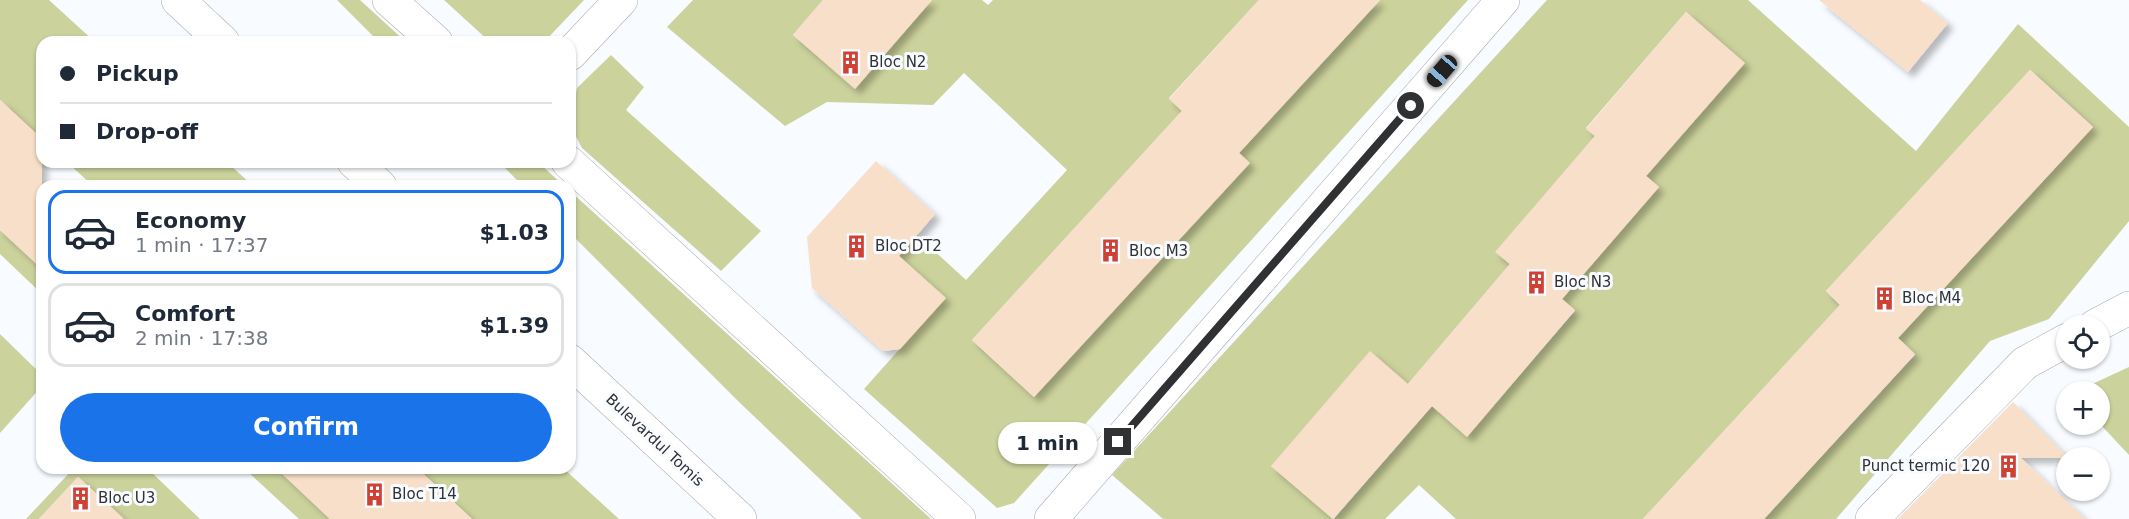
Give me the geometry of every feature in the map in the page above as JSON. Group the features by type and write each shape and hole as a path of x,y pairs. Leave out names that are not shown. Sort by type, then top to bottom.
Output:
{"street":[{"path":"178,0 217,36"},
{"path":"389,0 429,36"},
{"path":"576,48 621,0"},
{"path":"1051,519 1503,0"},
{"path":"360,168 374,180"},
{"path":"575,168 959,519"},
{"path":"2110,318 2129,308"},
{"path":"1872,519 2025,363 2056,346"},
{"name":"Bulevardul Tomis","path":"576,367 740,519"}],"green space":[{"path":"0,0 49,0 88,36 36,36 36,133 0,100"},
{"path":"337,0 360,0 399,36 373,36"},
{"path":"444,0 584,0 550,36 483,36"},
{"path":"693,0 823,0 793,35 855,88 932,0 982,0 988,5 993,0 1259,0 1169,98 1182,111 972,340 1034,397 1249,163 1239,153 1380,0 1468,0 1014,503 997,508 864,389 921,325 937,291 898,255 917,235 966,280 1067,170 964,73 933,105 827,102 785,126 667,27"},
{"path":"1547,0 1748,0 1916,151 2018,24 2129,127 2129,221 2049,319 1990,341 1836,519 1764,519 1915,355 1898,338 2093,127 2030,70 1826,291 1840,305 1643,519 1456,519 1419,485 1385,519 1334,519 1432,406 1467,436 1575,311 1562,299 1659,187 1646,176 1744,63 1686,12 1586,128 1595,136 1496,252 1510,264 1408,384 1271,466 1333,519 1163,519 1112,475"},
{"path":"611,55 644,87 626,110 761,231 721,271 582,148 576,136 577,88"},
{"path":"74,168 234,168 246,180 86,180"},
{"path":"505,168 544,168 558,180 517,180"},
{"path":"576,196 931,519 862,519 739,402 576,239"},
{"path":"0,230 36,263 36,288 0,254"},
{"path":"0,334 36,369 36,393 0,433"},
{"path":"2129,367 2129,455 2110,435 2110,381 2099,381"},
{"path":"68,474 153,474 200,519 124,519 78,477 39,519 26,519"},
{"path":"250,474 282,474 330,519 299,519"},
{"path":"423,474 570,474 619,519 472,519"}],"building":[{"name":"Bloc N2","path":"823,0 932,0 855,89 793,35"},
{"name":"Bloc M3","path":"1259,0 1380,0 1239,153 1250,163 1034,397 972,340 1182,111 1169,99"},
{"path":"1819,0 1920,0 1948,23 1908,72"},
{"name":"Bloc N3","path":"1686,12 1745,63 1646,176 1659,187 1562,299 1575,310 1467,437 1432,406 1333,519 1271,466 1370,351 1408,384 1510,264 1495,252 1595,136 1586,129"},
{"name":"Bloc M4","path":"2030,70 2093,127 1898,338 1915,354 1764,519 1643,519 1840,305 1826,291"},
{"path":"0,100 36,133 36,168 42,168 42,180 36,180 36,263 0,230"},
{"name":"Bloc DT2","path":"876,161 935,214 899,256 946,298 900,349 883,351 812,288 807,237"},
{"name":"Punct termic 120","path":"2013,402 2057,447 2056,458 2021,458 2056,491 2056,501 2066,501 2085,519 1898,519"},
{"name":"Bloc T14","path":"282,474 423,474 472,519 330,519"},
{"name":"Bloc U3","path":"78,477 124,519 39,519"}],"place":[{"name":"Bloc N2","path":"851,62"},
{"name":"Bloc DT2","path":"857,246"},
{"name":"Bloc M3","path":"1111,251"},
{"name":"Bloc N3","path":"1536,282"},
{"name":"Bloc M4","path":"1884,298"},
{"name":"Punct termic 120","path":"2008,466"},
{"name":"Bloc T14","path":"374,494"},
{"name":"Bloc U3","path":"80,498"}],"route":[{"path":"1118,442 1411,106"}]}
